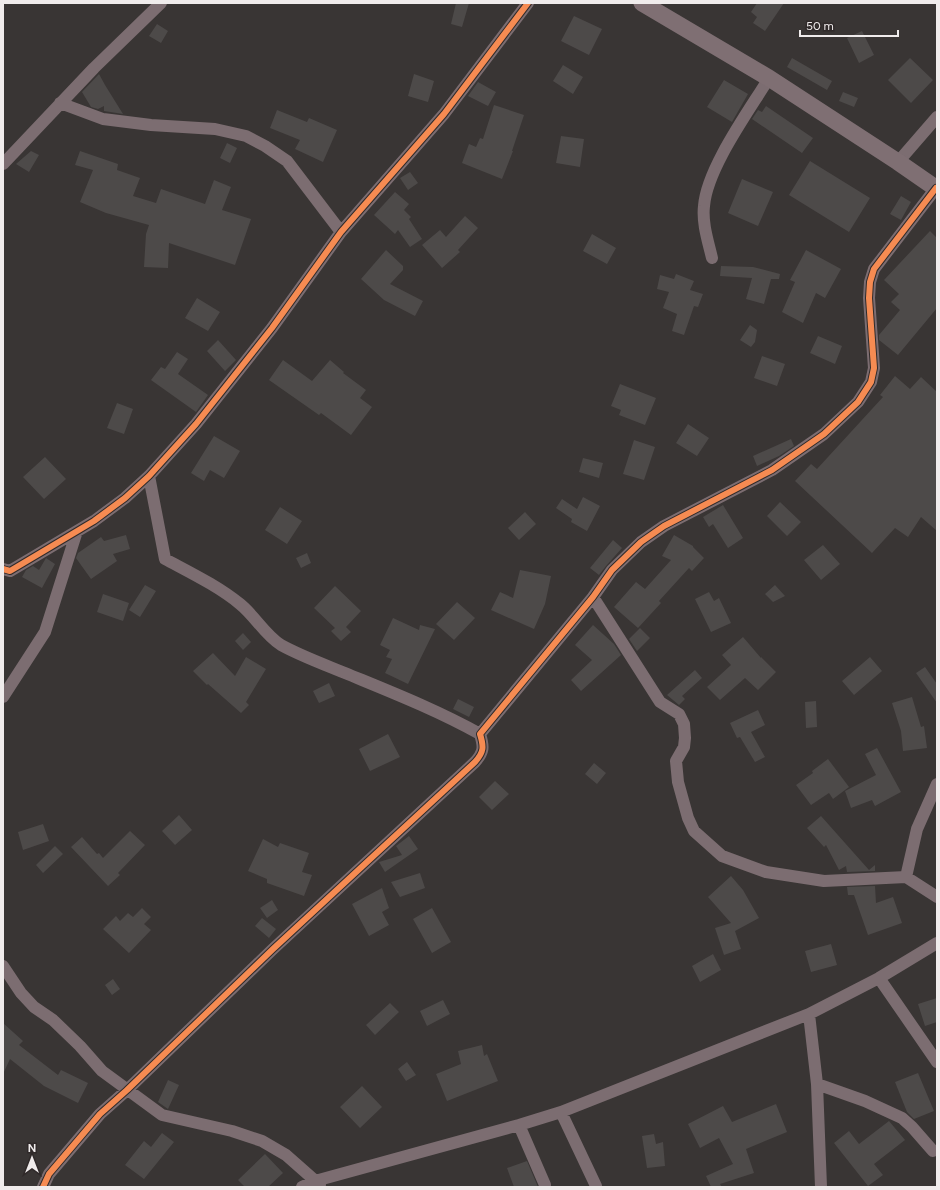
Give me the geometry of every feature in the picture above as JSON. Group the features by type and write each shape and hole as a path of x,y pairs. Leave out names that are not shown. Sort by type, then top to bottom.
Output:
{"main road":[{"path":"642,3 769,78 937,189"}],"street":[{"path":"3,164 94,68 161,3"},
{"path":"5,572 94,521 125,498 149,476 196,424 272,328 341,232 444,114 528,3"},
{"path":"712,258 704,217 705,198 709,184 716,166 769,78"},
{"path":"60,103 103,119 215,129 246,136 265,146 287,161 341,232"},
{"path":"898,162 937,117"},
{"path":"480,734 593,597 612,570 641,542 664,526 772,470 824,434 858,402 871,382 874,368 869,298 870,282 874,269 937,189"},
{"path":"43,1187 49,1174 100,1114 127,1090 273,949 475,762 481,755 484,745 480,734 452,718 279,644 267,633 256,619 224,592 165,560 149,476"},
{"path":"3,697 45,632 77,531"},
{"path":"593,597 660,702 679,714 684,724 684,747 676,760 678,782 688,818 694,831 722,856 766,872 824,881 906,877 937,897"},
{"path":"906,877 917,829 937,784"},
{"path":"302,1187 319,1184 561,1112 809,1014 879,978 937,943"},
{"path":"3,966 21,993 34,1007 53,1020 80,1046 102,1071 162,1115 232,1131 262,1141 286,1156 319,1184"},
{"path":"879,978 937,1062"},
{"path":"809,1014 817,1084 821,1187"},
{"path":"817,1084 883,1109 902,1118 933,1151"},
{"path":"561,1112 596,1186"},
{"path":"519,1125 545,1185"}],"building":[{"path":"456,3 469,3 462,27 451,24"},
{"path":"757,3 784,3 765,31 753,23 757,17 751,12"},
{"path":"574,16 602,29 589,55 561,41"},
{"path":"157,24 168,31 161,43 149,36"},
{"path":"862,31 874,55 859,63 847,38"},
{"path":"792,58 832,81 827,90 787,67"},
{"path":"910,58 933,80 911,103 888,80"},
{"path":"563,65 583,77 573,94 553,81"},
{"path":"99,74 123,114 104,111 104,106 98,109 91,107 82,92"},
{"path":"414,74 434,81 428,102 408,96"},
{"path":"724,80 748,94 732,122 707,107"},
{"path":"478,82 496,92 488,106 468,96"},
{"path":"843,92 858,98 854,107 839,101"},
{"path":"494,105 524,115 513,151 502,179 462,163 469,144 476,147 480,138 483,139"},
{"path":"766,106 813,138 802,153 752,119 758,110 762,112"},
{"path":"277,110 307,122 309,118 337,130 323,162 295,149 300,140 270,128"},
{"path":"561,136 584,139 580,167 556,163"},
{"path":"227,143 237,148 230,163 220,158"},
{"path":"31,151 39,155 29,172 16,164"},
{"path":"80,151 118,164 117,170 140,178 133,196 156,203 161,189 205,204 214,180 231,187 222,210 251,219 235,265 169,243 168,268 144,267 146,234 149,225 106,213 80,202 93,170 75,165"},
{"path":"810,161 870,198 849,232 789,195"},
{"path":"410,172 418,183 408,190 400,178"},
{"path":"742,179 773,192 758,226 728,213"},
{"path":"395,192 409,204 404,210 411,217 409,219 422,239 410,247 398,230 395,234 374,215"},
{"path":"901,196 911,202 901,220 890,214"},
{"path":"465,216 478,228 458,250 460,252 442,268 422,245 440,230 446,237"},
{"path":"930,231 937,238 937,308 898,355 879,340 879,335 900,310 891,302 899,294 884,280"},
{"path":"592,234 616,248 607,264 583,251"},
{"path":"386,250 403,266 403,270 390,284 423,301 415,316 384,300 361,279"},
{"path":"806,250 841,269 825,298 816,293 803,323 782,312 795,282 790,280"},
{"path":"721,266 753,267 780,274 779,279 771,279 764,304 746,299 752,278 720,276"},
{"path":"676,274 694,281 690,290 703,294 698,307 694,306 684,335 672,331 677,314 663,308 669,292 657,289 660,275 674,279"},
{"path":"197,298 220,312 208,331 185,318"},
{"path":"750,325 757,330 755,342 751,347 740,340"},
{"path":"818,336 842,346 835,364 810,353"},
{"path":"218,340 236,360 225,371 207,351"},
{"path":"177,352 188,359 178,374 208,395 196,412 151,380 161,367 165,369"},
{"path":"762,356 785,364 777,386 754,378"},
{"path":"283,360 312,381 330,360 344,372 343,373 366,390 360,398 372,407 351,435 321,413 319,415 269,380"},
{"path":"895,376 910,389 921,377 937,392 937,531 921,517 908,537 895,528 872,553 795,481 811,464 817,469 883,397 880,395"},
{"path":"620,384 656,398 645,425 619,415 621,410 611,406"},
{"path":"117,403 133,409 124,434 107,428"},
{"path":"688,424 709,438 697,456 676,443"},
{"path":"214,436 240,451 224,478 210,470 204,481 191,473"},
{"path":"791,439 794,446 779,456 757,466 753,456"},
{"path":"634,440 655,447 644,480 623,474"},
{"path":"45,457 66,479 44,499 23,477"},
{"path":"583,458 603,463 599,478 579,472"},
{"path":"583,497 600,506 587,531 571,522 572,519 556,508 562,499 577,509"},
{"path":"780,502 801,522 787,536 767,516"},
{"path":"723,505 743,538 728,548 713,524 709,527 703,517"},
{"path":"280,507 302,521 287,544 265,530"},
{"path":"525,512 536,524 519,540 508,528"},
{"path":"126,535 130,549 113,554 117,561 91,579 76,558 78,553 101,537 104,541"},
{"path":"674,535 693,546 704,558 692,571 689,568 659,601 661,603 638,628 614,607 636,582 645,589 671,560 662,556"},
{"path":"613,540 622,548 599,575 590,568"},
{"path":"823,545 840,564 821,580 804,560"},
{"path":"307,553 311,563 301,568 296,558"},
{"path":"46,558 55,564 42,588 22,577 26,570 33,566 39,570"},
{"path":"520,570 551,576 545,604 534,629 491,610 500,592 513,598"},
{"path":"145,585 156,591 140,617 129,610"},
{"path":"775,585 785,596 773,602 765,594"},
{"path":"335,586 361,611 346,627 351,632 341,641 331,631 335,628 314,608"},
{"path":"709,592 714,601 719,598 731,623 711,632 695,599"},
{"path":"103,594 129,603 123,621 97,612"},
{"path":"457,602 475,618 454,640 436,624"},
{"path":"393,618 419,630 420,625 435,629 408,684 385,673 392,659 386,657 390,650 380,645"},
{"path":"593,625 614,644 621,655 581,691 571,680 592,660 575,645"},
{"path":"640,628 650,638 637,651 629,639"},
{"path":"243,633 251,642 243,650 235,641"},
{"path":"743,637 761,658 776,672 758,690 745,678 720,700 707,687 731,665 722,655"},
{"path":"213,653 235,676 246,657 266,669 246,702 249,705 241,713 208,684 207,685 193,671"},
{"path":"870,657 882,671 854,695 842,681"},
{"path":"925,667 937,684 937,703 916,673"},
{"path":"695,670 702,678 682,696 685,699 679,705 667,695"},
{"path":"329,683 335,696 319,703 313,691"},
{"path":"912,697 921,727 924,726 927,748 903,751 901,731 892,703"},
{"path":"458,699 474,707 469,717 453,709"},
{"path":"816,701 817,727 806,728 805,702"},
{"path":"758,710 765,725 751,732 765,757 755,762 740,737 737,738 730,723"},
{"path":"388,734 400,757 370,771 359,749"},
{"path":"877,748 901,792 875,806 872,800 851,808 845,791 876,775 865,754"},
{"path":"828,759 849,787 833,799 829,793 811,805 796,785 813,773 812,771"},
{"path":"594,763 606,773 597,784 585,774"},
{"path":"495,781 509,794 492,810 479,797"},
{"path":"179,815 192,830 175,845 162,831"},
{"path":"821,816 869,870 875,865 875,871 847,872 846,866 839,870 826,845 824,847 807,828"},
{"path":"43,824 49,841 23,850 18,832"},
{"path":"130,831 145,845 118,873 120,875 108,886 71,847 82,837 97,854 99,853 103,858"},
{"path":"409,836 418,849 385,872 379,862 402,855 396,846"},
{"path":"263,839 278,847 280,843 309,853 302,872 312,875 304,896 267,883 267,879 248,871"},
{"path":"55,846 63,854 43,873 36,865"},
{"path":"420,873 425,888 400,897 391,882"},
{"path":"731,876 743,890 759,918 735,931 741,949 724,955 715,928 731,923 708,897"},
{"path":"875,886 876,903 893,897 902,923 868,935 854,895 848,895 847,887"},
{"path":"382,888 389,908 382,912 389,925 369,936 352,904"},
{"path":"272,900 278,910 267,918 260,908"},
{"path":"142,908 151,917 144,924 151,930 129,953 103,929 116,916 120,921 128,913 133,917"},
{"path":"432,908 451,942 432,953 413,919"},
{"path":"262,918 276,929 269,938 255,926"},
{"path":"831,944 837,965 811,972 805,951"},
{"path":"713,954 721,970 700,982 692,966"},
{"path":"113,979 120,989 112,995 105,985"},
{"path":"937,998 937,1022 925,1026 918,1004"},
{"path":"443,1000 450,1014 427,1026 420,1011"},
{"path":"390,1003 399,1012 375,1035 366,1025"},
{"path":"3,1023 23,1041 19,1045 58,1075 61,1070 88,1083 78,1103 44,1086 10,1059 3,1074"},
{"path":"482,1045 484,1056 487,1054 498,1081 447,1101 436,1074 461,1064 458,1051"},
{"path":"407,1062 416,1075 406,1081 398,1069"},
{"path":"918,1073 934,1111 914,1119 907,1112 895,1082"},
{"path":"168,1080 179,1085 168,1109 158,1102"},
{"path":"362,1086 382,1107 360,1128 340,1107"},
{"path":"776,1104 787,1132 746,1149 754,1173 720,1184 722,1187 711,1187 706,1176 733,1164 719,1138 700,1148 688,1124 723,1106 732,1122"},
{"path":"889,1121 905,1140 874,1164 883,1175 868,1186 834,1143 849,1131 859,1144"},
{"path":"162,1133 174,1142 144,1179 125,1165 144,1141 151,1147"},
{"path":"654,1134 656,1144 663,1142 665,1166 647,1168 642,1136"},
{"path":"265,1154 283,1173 268,1187 245,1187 238,1180"},
{"path":"527,1161 538,1187 514,1187 507,1168"}],"cycle path":[{"path":"3,569 10,571 94,521 125,498 149,476 196,424 272,328 341,232 444,114 528,3"},
{"path":"43,1187 49,1174 100,1114 127,1090 273,949 475,762 482,752 480,734 593,597 612,570 641,542 664,526 772,470 824,434 858,402 871,382 874,368 869,298 870,282 874,269 936,188"}]}
